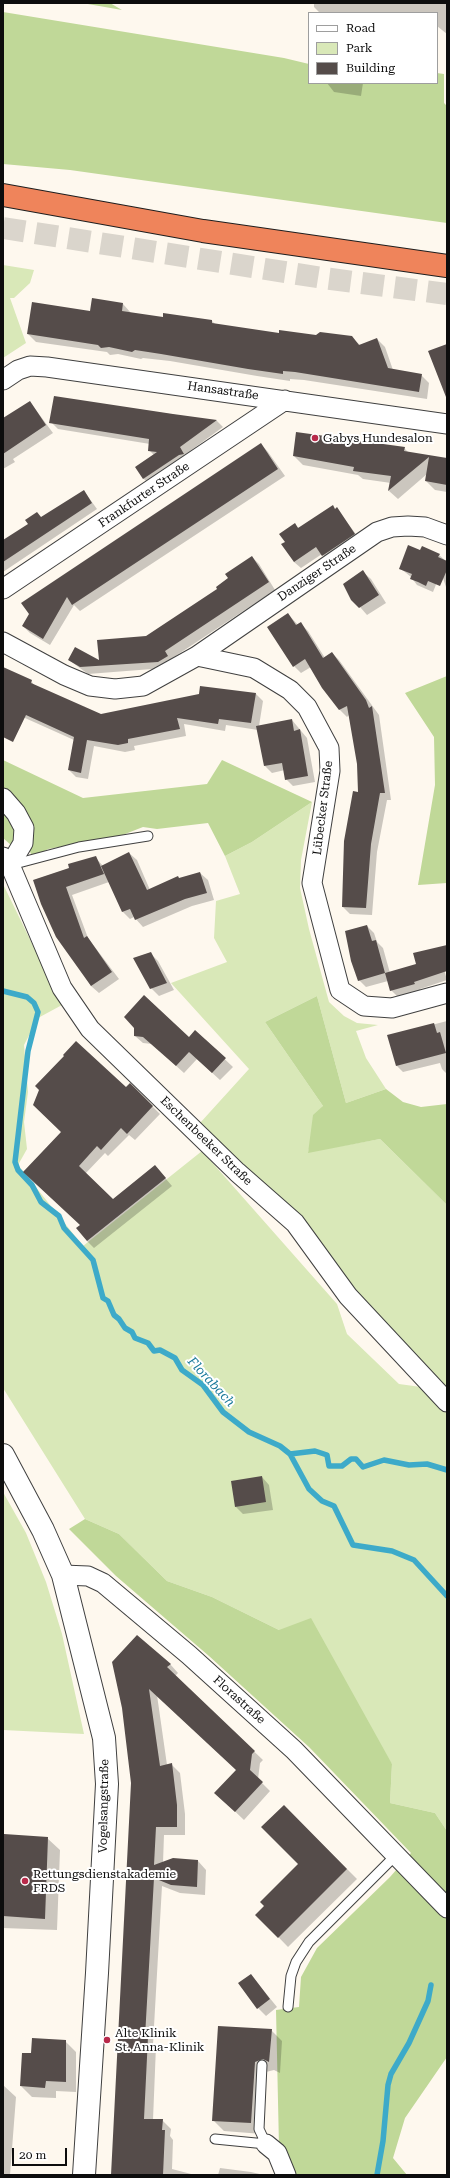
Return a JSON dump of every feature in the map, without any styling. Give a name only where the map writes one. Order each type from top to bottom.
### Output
[{"type":"highway","points":[[3,195],[203,231],[447,266]]},
{"type":"street","name":"Hansastraße","points":[[3,380],[18,370],[30,366],[47,367],[447,424]]},
{"type":"street","name":"Frankfurter Straße","points":[[3,589],[285,400]]},
{"type":"street","name":"Danziger Straße","points":[[197,656],[377,532],[392,526],[408,526],[425,527],[447,535]]},
{"type":"street","points":[[3,642],[64,675],[90,686],[115,689],[143,686],[197,656]]},
{"type":"street","name":"Lübecker Straße","points":[[197,656],[254,668],[290,690],[307,707],[329,748],[330,771],[312,883],[340,990],[364,1006],[392,1008],[447,993]]},
{"type":"street","points":[[3,798],[16,813],[24,828],[23,843],[6,861]]},
{"type":"street","name":"Eschenbeeker Straße","points":[[6,861],[62,988],[90,1029],[237,1172],[295,1223],[348,1296],[447,1402]]},
{"type":"street","name":"Vogelsangstraße","points":[[3,1455],[44,1530],[63,1574],[104,1738],[106,1784],[96,1989],[84,2175]]},
{"type":"street","name":"Florastraße","points":[[63,1574],[88,1576],[102,1583],[190,1655],[294,1750],[447,1908]]},
{"type":"street","points":[[266,2144],[277,2153],[286,2175]]},
{"type":"lane","points":[[6,861],[148,836]]},
{"type":"lane","points":[[288,2007],[291,1976],[296,1962],[309,1942],[396,1855]]},
{"type":"lane","points":[[262,2065],[259,2129],[266,2144]]},
{"type":"lane","points":[[215,2139],[266,2144]]},
{"type":"green space","points":[[82,3],[110,3],[122,10]]},
{"type":"green space","points":[[3,12],[284,58],[308,64],[308,84],[438,84],[438,73],[444,74],[444,103],[447,106],[447,223],[70,170],[3,164]]},
{"type":"green space","points":[[3,265],[34,270],[30,283],[14,298],[10,298],[26,343],[3,358]]},
{"type":"green space","points":[[447,676],[447,883],[418,885],[435,785],[434,737],[405,693]]},
{"type":"green space","points":[[3,760],[83,798],[207,784],[222,760],[312,802],[252,842],[225,856],[208,823],[157,829],[143,827],[120,836],[48,849],[37,856],[31,854],[3,790]]},
{"type":"green space","points":[[312,802],[301,860],[300,888],[309,929],[329,1002],[344,1016],[357,1023],[378,1025],[356,1031],[366,1058],[386,1089],[346,1103],[317,996],[265,1022],[323,1106],[308,1152],[380,1139],[447,1205],[447,1395],[200,1123],[249,1069],[171,983],[227,962],[214,938],[216,901],[240,894],[225,856],[252,842]]},
{"type":"green space","points":[[3,811],[14,829],[17,841],[12,846],[3,838]]},
{"type":"green space","points":[[3,884],[62,1005],[38,1018],[24,1045],[28,1092],[24,1122],[27,1149],[18,1165],[83,1246],[202,1151],[337,1304],[347,1334],[399,1384],[421,1387],[447,1413],[447,1831],[435,1813],[390,1803],[392,1764],[279,1630],[212,1597],[167,1581],[119,1534],[85,1519],[3,1388]]},
{"type":"green space","points":[[317,996],[346,1103],[386,1089],[403,1102],[421,1107],[447,1104],[447,1205],[380,1139],[308,1153],[313,1115],[323,1106],[265,1022]]},
{"type":"green space","points":[[3,1492],[26,1533],[46,1582],[62,1634],[84,1734],[3,1730]]},
{"type":"green space","points":[[85,1519],[119,1534],[167,1581],[212,1597],[279,1630],[311,1618],[392,1764],[390,1803],[435,1813],[447,1831],[447,2057],[405,2118],[393,2158],[407,2175],[289,2175],[279,2147],[276,2010],[299,2007],[301,1977],[317,1948],[390,1877],[411,1853],[309,1747],[209,1656],[116,1576],[69,1529]]},
{"type":"building","points":[[92,298],[123,303],[122,311],[163,317],[163,313],[212,320],[212,323],[279,333],[279,330],[316,335],[320,332],[352,336],[359,345],[377,338],[388,368],[422,374],[419,392],[295,372],[283,371],[283,374],[135,350],[132,352],[109,347],[101,348],[98,345],[27,334],[32,302],[90,311]]},
{"type":"building","points":[[447,344],[447,397],[446,397],[428,351]]},
{"type":"building","points":[[54,396],[217,420],[180,447],[184,454],[179,455],[143,479],[135,467],[157,452],[148,451],[149,439],[49,423]]},
{"type":"building","points":[[30,401],[46,425],[3,454],[3,418]]},
{"type":"building","points":[[296,432],[405,447],[404,451],[447,458],[447,485],[425,481],[429,457],[388,491],[391,476],[353,471],[354,467],[293,456]]},
{"type":"building","points":[[261,443],[278,469],[72,605],[67,597],[43,639],[22,626],[29,614],[21,603]]},
{"type":"building","points":[[84,490],[92,503],[3,562],[3,540],[28,524],[25,520],[37,512],[41,517]]},
{"type":"building","points":[[333,505],[335,509],[337,507],[355,534],[322,556],[316,547],[294,562],[281,544],[285,542],[279,534],[295,523],[298,528]]},
{"type":"building","points":[[408,545],[420,550],[422,546],[440,554],[438,557],[447,561],[447,570],[440,586],[428,581],[426,586],[410,579],[412,574],[399,569]]},
{"type":"building","points":[[252,556],[269,582],[165,651],[168,656],[158,662],[80,667],[68,660],[75,647],[99,660],[97,640],[146,636],[217,589],[216,587],[228,578],[225,574]]},
{"type":"building","points":[[363,570],[379,595],[359,608],[351,600],[343,584]]},
{"type":"building","points":[[288,613],[296,625],[301,622],[323,658],[332,652],[366,700],[369,708],[372,706],[385,793],[380,793],[371,844],[366,908],[342,907],[344,841],[353,791],[358,792],[357,764],[347,706],[339,710],[322,688],[305,659],[293,667],[267,627]]},
{"type":"building","points":[[3,667],[32,680],[31,683],[101,714],[199,694],[200,686],[256,693],[251,723],[219,719],[218,724],[177,718],[180,729],[128,739],[128,743],[118,745],[87,740],[81,773],[68,770],[74,737],[26,715],[13,742],[3,737]]},
{"type":"building","points":[[292,719],[294,731],[300,729],[308,776],[285,780],[282,763],[264,766],[256,726]]},
{"type":"building","points":[[129,852],[147,890],[178,876],[179,878],[200,872],[207,893],[185,899],[135,920],[130,909],[122,912],[101,866]]},
{"type":"building","points":[[96,856],[104,874],[66,887],[84,938],[87,936],[112,972],[91,986],[56,937],[41,904],[33,880],[69,868],[68,864]]},
{"type":"building","points":[[367,925],[372,941],[376,940],[385,973],[358,981],[351,961],[345,931]]},
{"type":"building","points":[[447,945],[447,971],[414,982],[415,984],[390,991],[385,973],[416,964],[413,953]]},
{"type":"building","points":[[151,952],[167,983],[150,989],[133,958]]},
{"type":"building","points":[[144,995],[189,1037],[195,1030],[226,1058],[212,1073],[189,1052],[176,1066],[143,1037],[134,1036],[134,1028],[124,1017]]},
{"type":"building","points":[[434,1023],[437,1033],[440,1032],[446,1053],[396,1066],[387,1035]]},
{"type":"building","points":[[76,1041],[126,1087],[130,1083],[153,1106],[127,1134],[121,1128],[101,1150],[97,1146],[79,1166],[113,1199],[155,1165],[166,1178],[87,1241],[76,1228],[80,1225],[23,1172],[61,1132],[33,1105],[39,1090],[35,1086],[64,1056],[63,1055]]},
{"type":"building","points":[[262,1476],[266,1502],[235,1507],[231,1481]]},
{"type":"building","points":[[137,1635],[171,1664],[167,1667],[255,1751],[252,1754],[250,1770],[263,1782],[235,1812],[214,1793],[236,1770],[149,1689],[160,1766],[172,1763],[177,1805],[177,1827],[156,1827],[154,1865],[173,1858],[198,1860],[197,1887],[171,1885],[154,1878],[145,2037],[148,2037],[144,2119],[163,2119],[162,2130],[165,2130],[163,2175],[111,2175],[131,1783],[122,1708],[112,1662]]},
{"type":"building","points":[[284,1805],[347,1869],[278,1938],[255,1915],[264,1906],[260,1902],[298,1864],[261,1827]]},
{"type":"building","points":[[4,1834],[48,1837],[45,1919],[3,1916]]},
{"type":"building","points":[[251,1974],[270,1999],[257,2009],[238,1983]]},
{"type":"building","points":[[218,2026],[272,2029],[269,2062],[263,2059],[255,2062],[251,2123],[212,2121]]},
{"type":"building","points":[[32,2038],[66,2040],[66,2082],[46,2081],[45,2088],[20,2086],[22,2053],[31,2053]]},
{"type":"waterway","name":"Florabach","points":[[3,991],[27,997],[34,1003],[38,1012],[28,1051],[15,1162],[18,1170],[32,1185],[41,1202],[59,1216],[64,1228],[93,1260],[103,1298],[108,1301],[114,1315],[119,1319],[125,1328],[132,1332],[135,1338],[148,1343],[154,1351],[160,1350],[175,1358],[182,1370],[203,1385],[223,1412],[249,1432],[280,1446],[290,1454],[309,1489],[322,1501],[334,1506],[353,1545],[392,1551],[414,1560],[447,1596]]},
{"type":"waterway","points":[[290,1454],[315,1451],[327,1455],[329,1466],[342,1466],[351,1459],[356,1459],[363,1467],[384,1460],[409,1465],[427,1464],[447,1470]]},
{"type":"waterway","points":[[377,2175],[383,2141],[388,2085],[391,2074],[409,2043],[428,2001],[431,1985]]},
{"type":"tunnel","points":[[3,228],[323,278],[447,294]]},
{"type":"place","name":"Gabys Hundesalon","points":[[315,438]]},
{"type":"place","name":"Rettungsdienstakademie FRDS","points":[[25,1881]]},
{"type":"place","name":"Alte Klinik St. Anna-Klinik","points":[[107,2040]]}]
